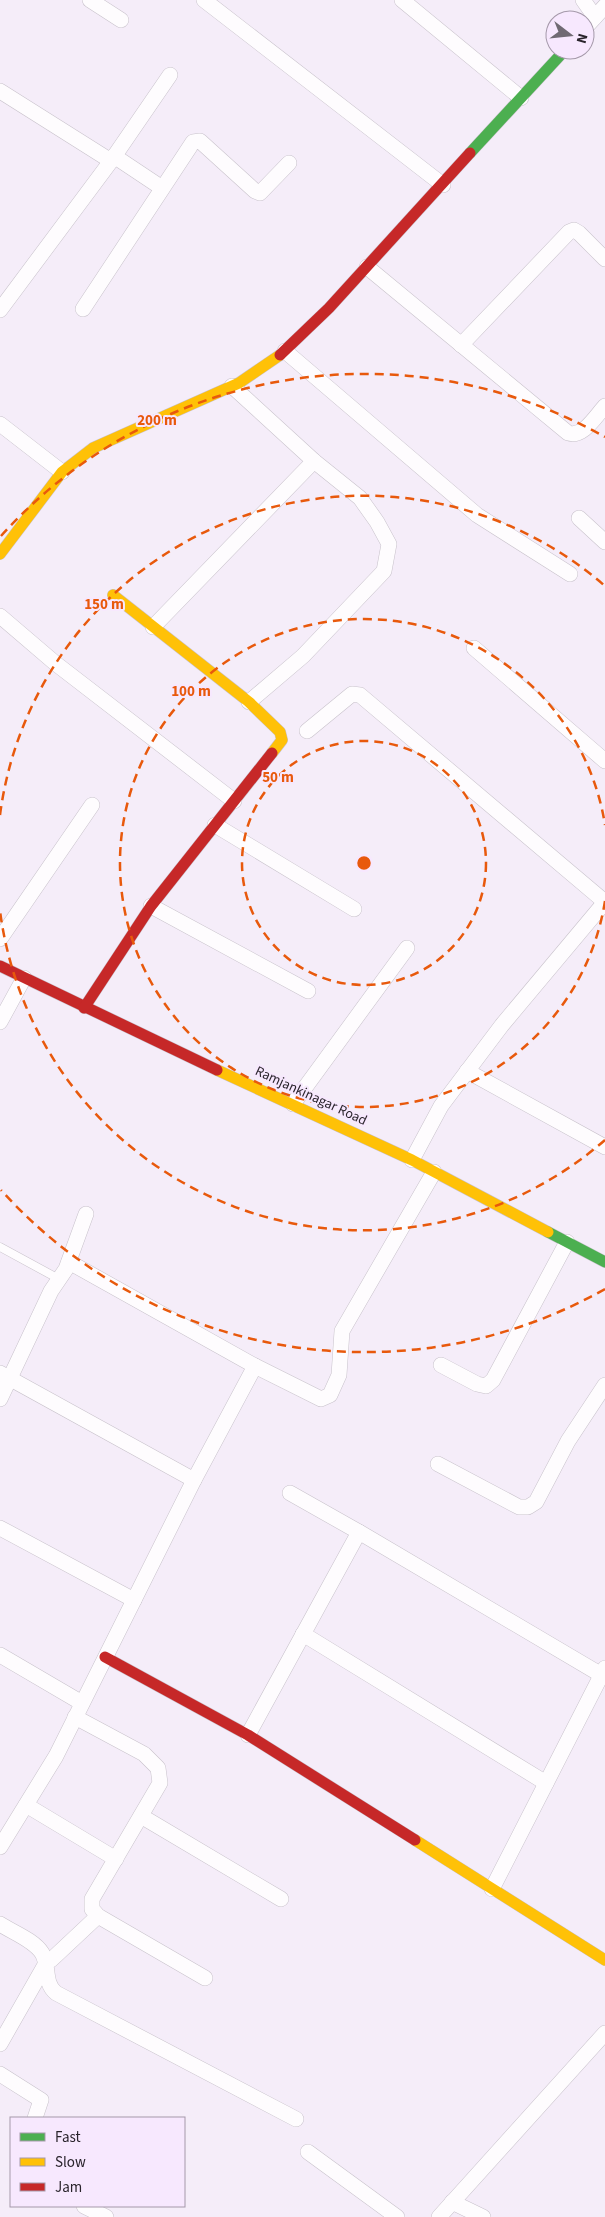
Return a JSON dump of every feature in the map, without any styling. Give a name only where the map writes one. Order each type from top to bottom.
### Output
[{"type":"street","points":[[90,0],[121,20]]},
{"type":"street","points":[[204,0],[443,185]]},
{"type":"street","points":[[402,0],[521,98]]},
{"type":"street","points":[[0,554],[62,472],[93,448],[232,386],[285,351],[329,308],[555,60]]},
{"type":"street","points":[[0,310],[113,158],[170,75]]},
{"type":"street","points":[[0,91],[162,188]]},
{"type":"street","points":[[83,309],[162,188],[196,140],[200,141],[255,191],[260,193],[289,162]]},
{"type":"street","points":[[461,345],[569,232],[574,230],[579,233],[605,259]]},
{"type":"street","points":[[367,267],[568,433],[574,435],[581,433],[605,406]]},
{"type":"street","points":[[285,351],[477,515],[570,574]]},
{"type":"street","points":[[232,386],[314,461],[360,498],[378,522],[389,544],[384,571],[303,656],[249,702]]},
{"type":"street","points":[[0,424],[62,472]]},
{"type":"street","points":[[153,627],[314,461]]},
{"type":"street","points":[[579,518],[605,542]]},
{"type":"street","points":[[84,1008],[151,906],[282,740],[280,732],[249,702],[113,595]]},
{"type":"street","points":[[0,616],[55,662],[234,801]]},
{"type":"street","points":[[474,648],[605,761]]},
{"type":"street","points":[[307,731],[352,694],[360,695],[605,902],[502,1025],[467,1071],[441,1106],[412,1160]]},
{"type":"street","points":[[0,939],[92,805]]},
{"type":"street","points":[[215,825],[354,909]]},
{"type":"street","points":[[151,906],[308,991]]},
{"type":"street","points":[[293,1104],[407,948]]},
{"type":"street","name":"Ramjankinagar Road","points":[[0,966],[84,1008],[412,1160],[605,1262]]},
{"type":"street","points":[[0,1022],[24,978]]},
{"type":"street","points":[[467,1071],[605,1147]]},
{"type":"street","points":[[69,1262],[255,1366],[321,1399],[330,1396],[340,1375],[342,1331],[434,1172]]},
{"type":"street","points":[[0,1399],[5,1376],[69,1262],[86,1214]]},
{"type":"street","points":[[441,1365],[477,1384],[486,1386],[493,1380],[567,1242]]},
{"type":"street","points":[[0,1847],[56,1756],[194,1480],[255,1366]]},
{"type":"street","points":[[5,1376],[194,1480]]},
{"type":"street","points":[[438,1464],[519,1507],[528,1508],[536,1502],[568,1441],[605,1385]]},
{"type":"street","points":[[290,1493],[604,1673],[492,1889]]},
{"type":"street","points":[[0,1528],[134,1600]]},
{"type":"street","points":[[248,1735],[359,1532]]},
{"type":"street","points":[[303,1634],[546,1783]]},
{"type":"street","points":[[0,1655],[82,1703]]},
{"type":"street","points":[[105,1657],[248,1735],[605,1960]]},
{"type":"street","points":[[75,1717],[144,1754],[158,1768],[160,1783],[92,1899],[92,1909],[98,1916],[205,1978]]},
{"type":"street","points":[[26,1805],[116,1860]]},
{"type":"street","points":[[141,1816],[281,1899]]},
{"type":"street","points":[[0,2044],[48,1962],[98,1916]]},
{"type":"street","points":[[0,1924],[36,1947],[42,1953],[48,1962],[50,1988],[56,1992],[296,2118]]},
{"type":"street","points":[[438,2217],[605,2033]]},
{"type":"street","points":[[0,2074],[41,2100],[35,2117]]},
{"type":"street","points":[[308,2152],[397,2217]]},
{"type":"street","points":[[452,2202],[484,2217]]},
{"type":"street","points":[[86,2207],[106,2217]]},
{"type":"lane","points":[[0,1247],[59,1279]]},
{"type":"traffic: fast","points":[[470,153],[556,60]]},
{"type":"traffic: fast","points":[[548,1232],[605,1262]]},
{"type":"traffic: slow","points":[[0,554],[62,472],[93,448],[239,383],[280,355]]},
{"type":"traffic: slow","points":[[113,595],[249,702],[280,732],[282,740],[272,753]]},
{"type":"traffic: slow","points":[[217,1070],[412,1160],[548,1232]]},
{"type":"traffic: slow","points":[[415,1840],[605,1960]]},
{"type":"traffic: jam","points":[[280,355],[329,308],[470,153]]},
{"type":"traffic: jam","points":[[84,1008],[151,906],[272,753]]},
{"type":"traffic: jam","points":[[0,966],[217,1070]]},
{"type":"traffic: jam","points":[[105,1657],[248,1735],[415,1840]]}]
